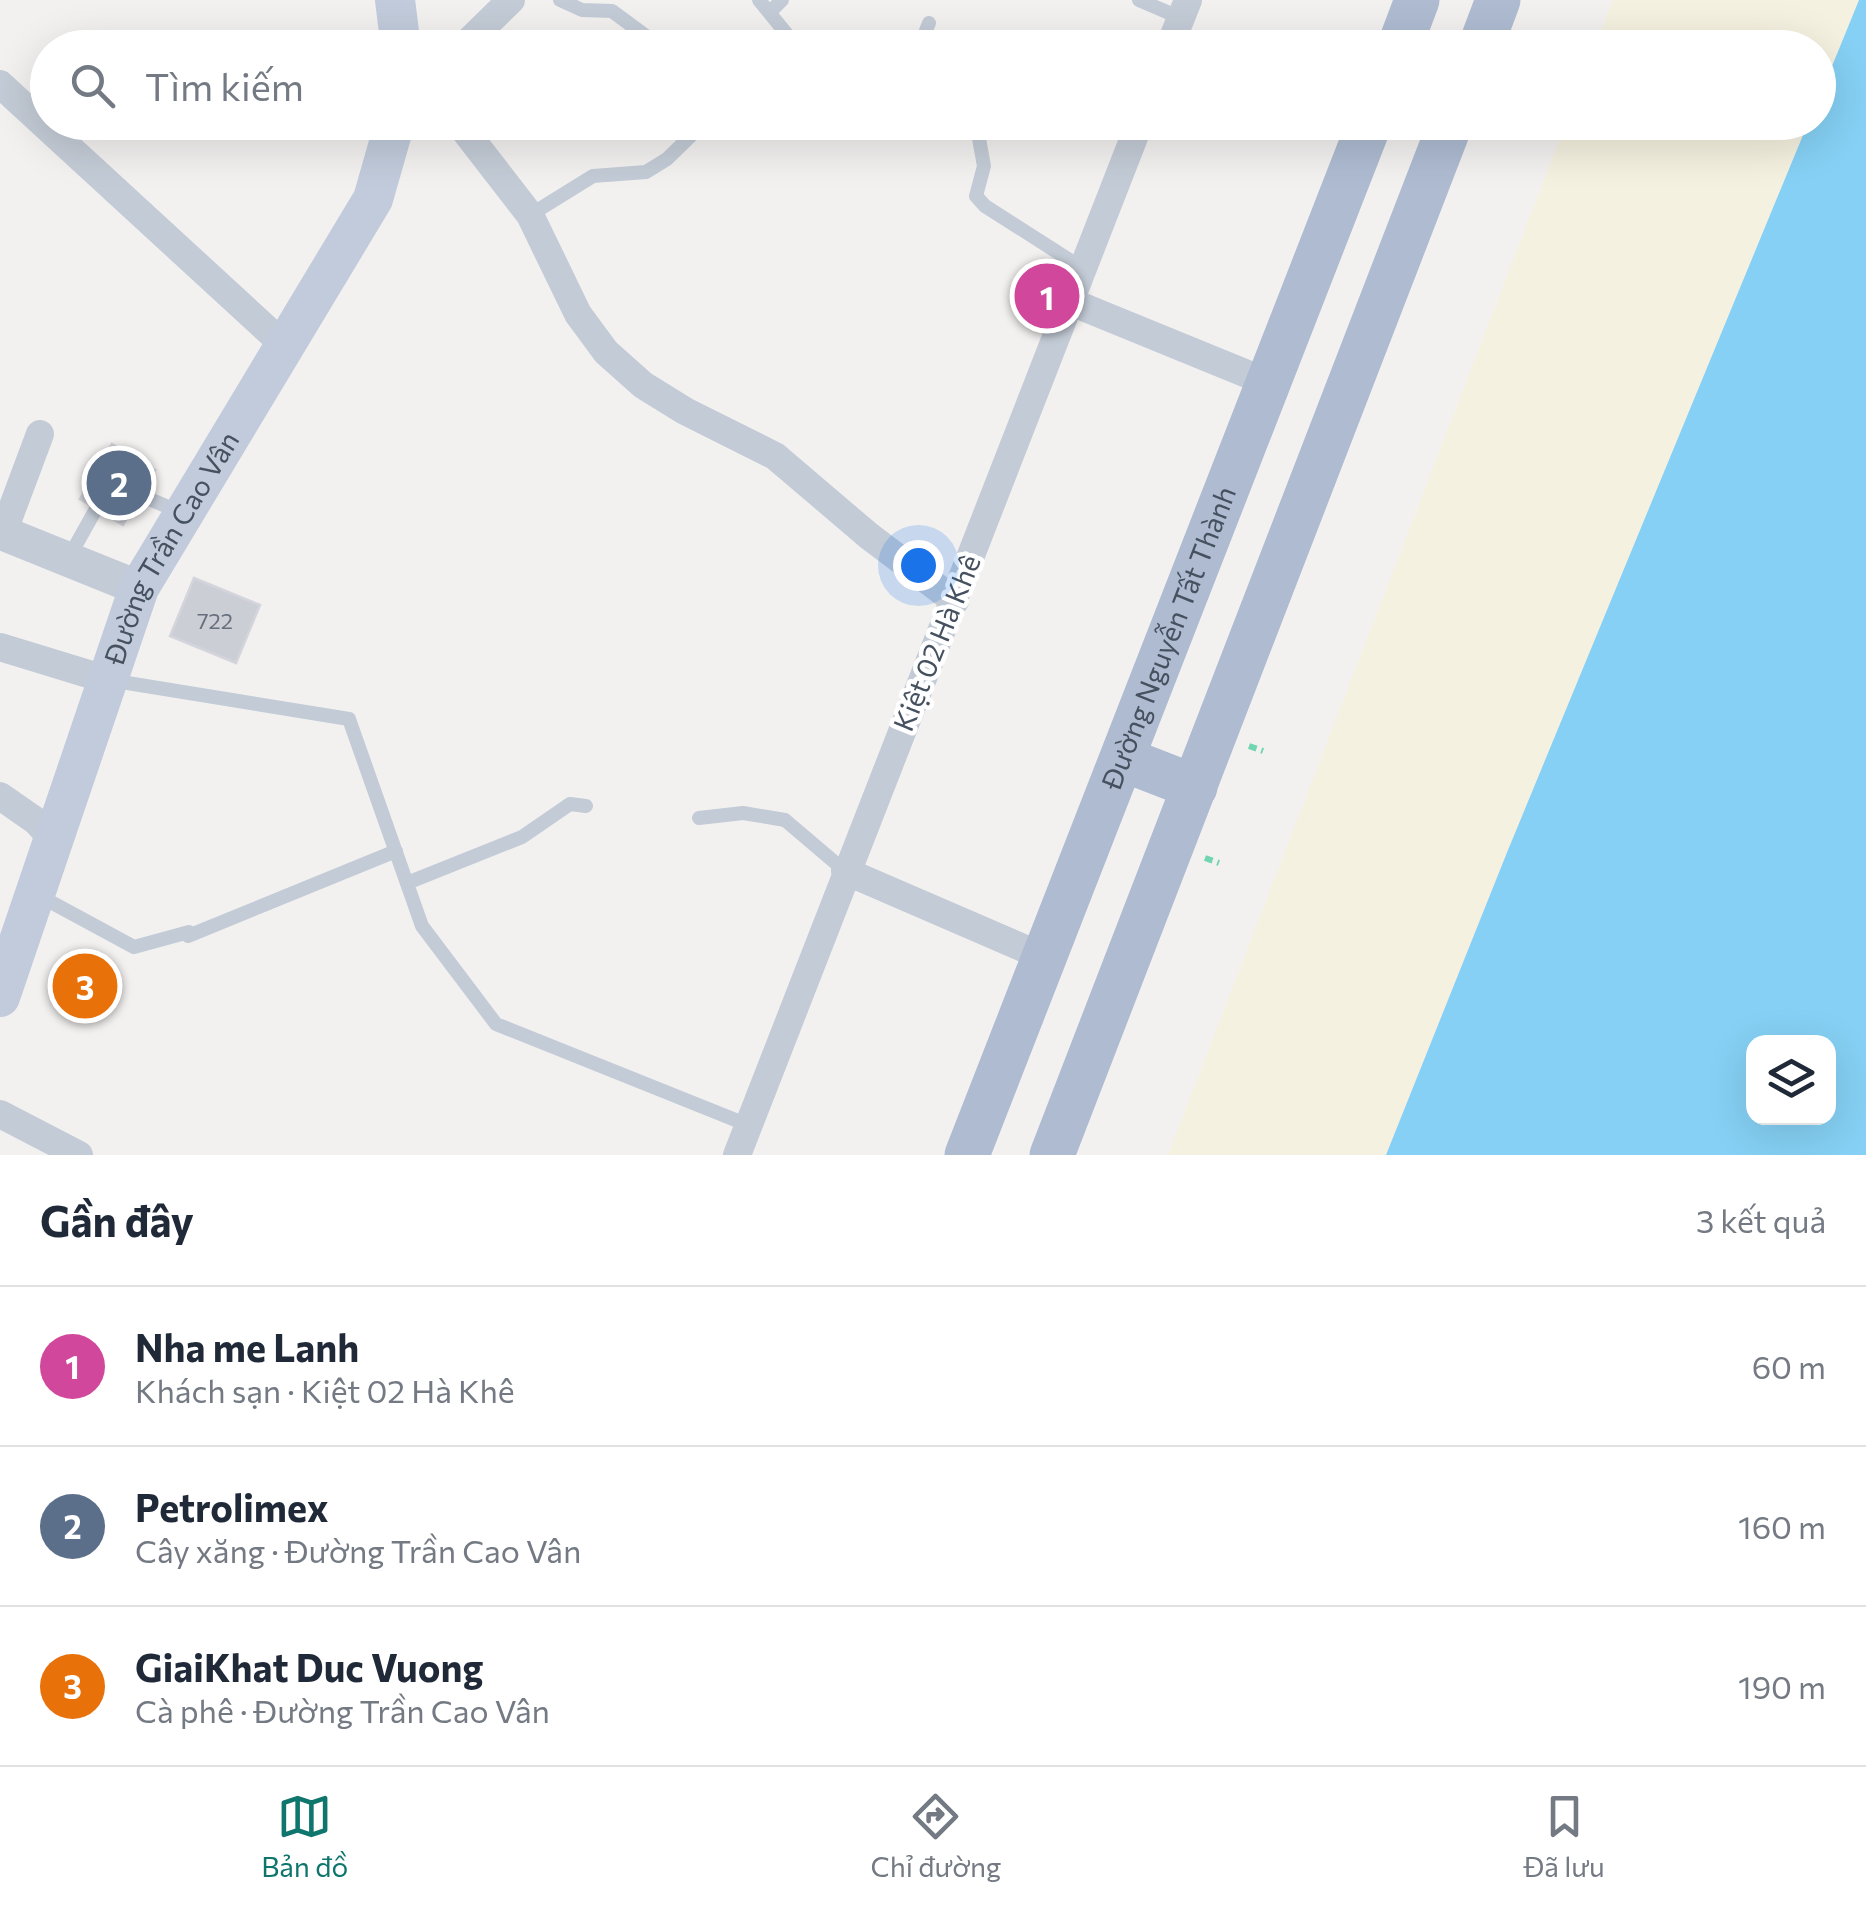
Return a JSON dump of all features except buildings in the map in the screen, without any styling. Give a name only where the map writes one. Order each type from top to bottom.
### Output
[{"type":"main road","points":[[395,0],[399,30]]},
{"type":"main road","points":[[1406,30],[1418,0]]},
{"type":"main road","points":[[1486,30],[1496,1]]},
{"type":"main road","name":"Đường Trần Cao Vân","points":[[0,997],[140,588],[373,199],[390,140]]},
{"type":"main road","name":"Đường Nguyễn Tất Thành","points":[[967,1155],[1363,140]]},
{"type":"main road","points":[[1052,1155],[1444,140]]},
{"type":"main road","points":[[1123,758],[1195,787]]},
{"type":"street","points":[[480,30],[510,0]]},
{"type":"street","points":[[0,84],[30,112]]},
{"type":"street","points":[[61,140],[284,345]]},
{"type":"street","points":[[472,140],[530,215],[578,314],[606,352],[642,384],[685,411],[775,456],[869,536],[955,601]]},
{"type":"street","name":"Kiệt 02 Hà Khê","points":[[737,1155],[1133,140]]},
{"type":"street","points":[[1072,302],[1269,383]]},
{"type":"street","points":[[40,434],[2,532],[140,588]]},
{"type":"street","points":[[0,647],[108,680]]},
{"type":"street","points":[[0,796],[36,821],[54,840]]},
{"type":"street","points":[[845,872],[1044,956]]},
{"type":"street","points":[[0,1114],[79,1155]]},
{"type":"lane","points":[[560,0],[582,10],[612,11],[638,30]]},
{"type":"lane","points":[[759,0],[776,6],[789,30]]},
{"type":"lane","points":[[1139,0],[1185,9]]},
{"type":"lane","points":[[927,30],[930,23]]},
{"type":"lane","points":[[530,215],[593,176],[646,172],[687,140]]},
{"type":"lane","points":[[979,140],[984,166],[976,196],[985,206],[1082,268]]},
{"type":"lane","points":[[140,496],[183,514]]},
{"type":"lane","points":[[68,559],[96,508]]},
{"type":"lane","points":[[108,680],[349,720],[422,926],[496,1024],[748,1125]]},
{"type":"lane","points":[[407,883],[522,836],[570,804],[586,806]]},
{"type":"lane","points":[[699,818],[743,813],[785,820],[845,872]]},
{"type":"lane","points":[[36,893],[134,946],[189,932],[188,936],[396,851]]},
{"type":"sand","points":[[1613,0],[1859,0],[1836,56],[1836,30],[1602,30]]},
{"type":"sand","points":[[1559,140],[1801,140],[1386,1155],[1168,1155]]},
{"type":"water","points":[[1859,0],[1866,0],[1866,1155],[1386,1155],[1801,140],[1836,140],[1836,56]]},
{"type":"place","name":"Nha me Lanh","points":[[1047,296]]},
{"type":"place","name":"Petrolimex","points":[[119,483]]},
{"type":"place","name":"GiaiKhat Duc Vuong","points":[[85,986]]}]
